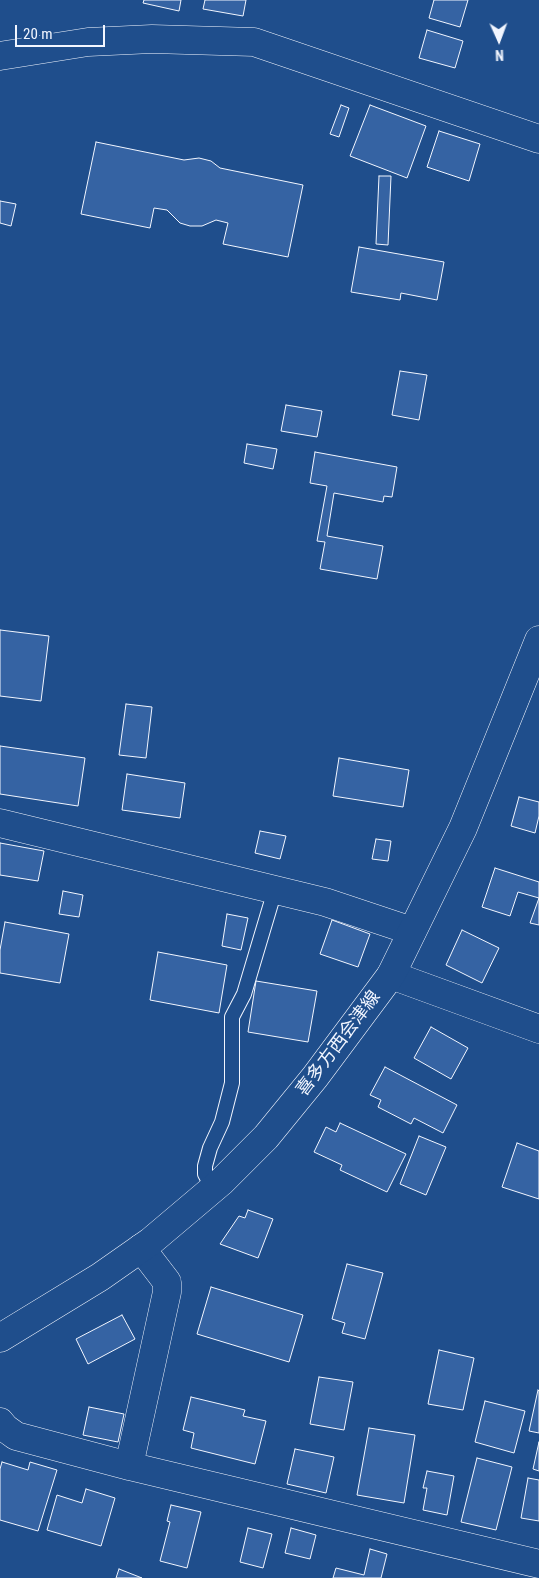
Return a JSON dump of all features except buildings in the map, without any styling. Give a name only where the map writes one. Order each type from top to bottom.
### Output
[{"type":"street","points":[[0,56],[88,42],[152,39],[254,42],[539,139]]},
{"type":"street","name":"喜多方西会津線","points":[[0,1338],[100,1277],[141,1248],[212,1189],[266,1137],[315,1077],[391,975],[463,828],[539,640]]},
{"type":"street","points":[[0,823],[325,902],[412,931]]},
{"type":"street","points":[[391,975],[539,1029]]},
{"type":"street","points":[[128,1466],[167,1292],[166,1282],[141,1248]]},
{"type":"street","points":[[0,1422],[16,1436],[128,1466],[539,1564]]},
{"type":"lane","points":[[212,1189],[205,1174],[205,1166],[210,1148],[222,1122],[232,1083],[232,1017],[244,994],[275,890]]}]
